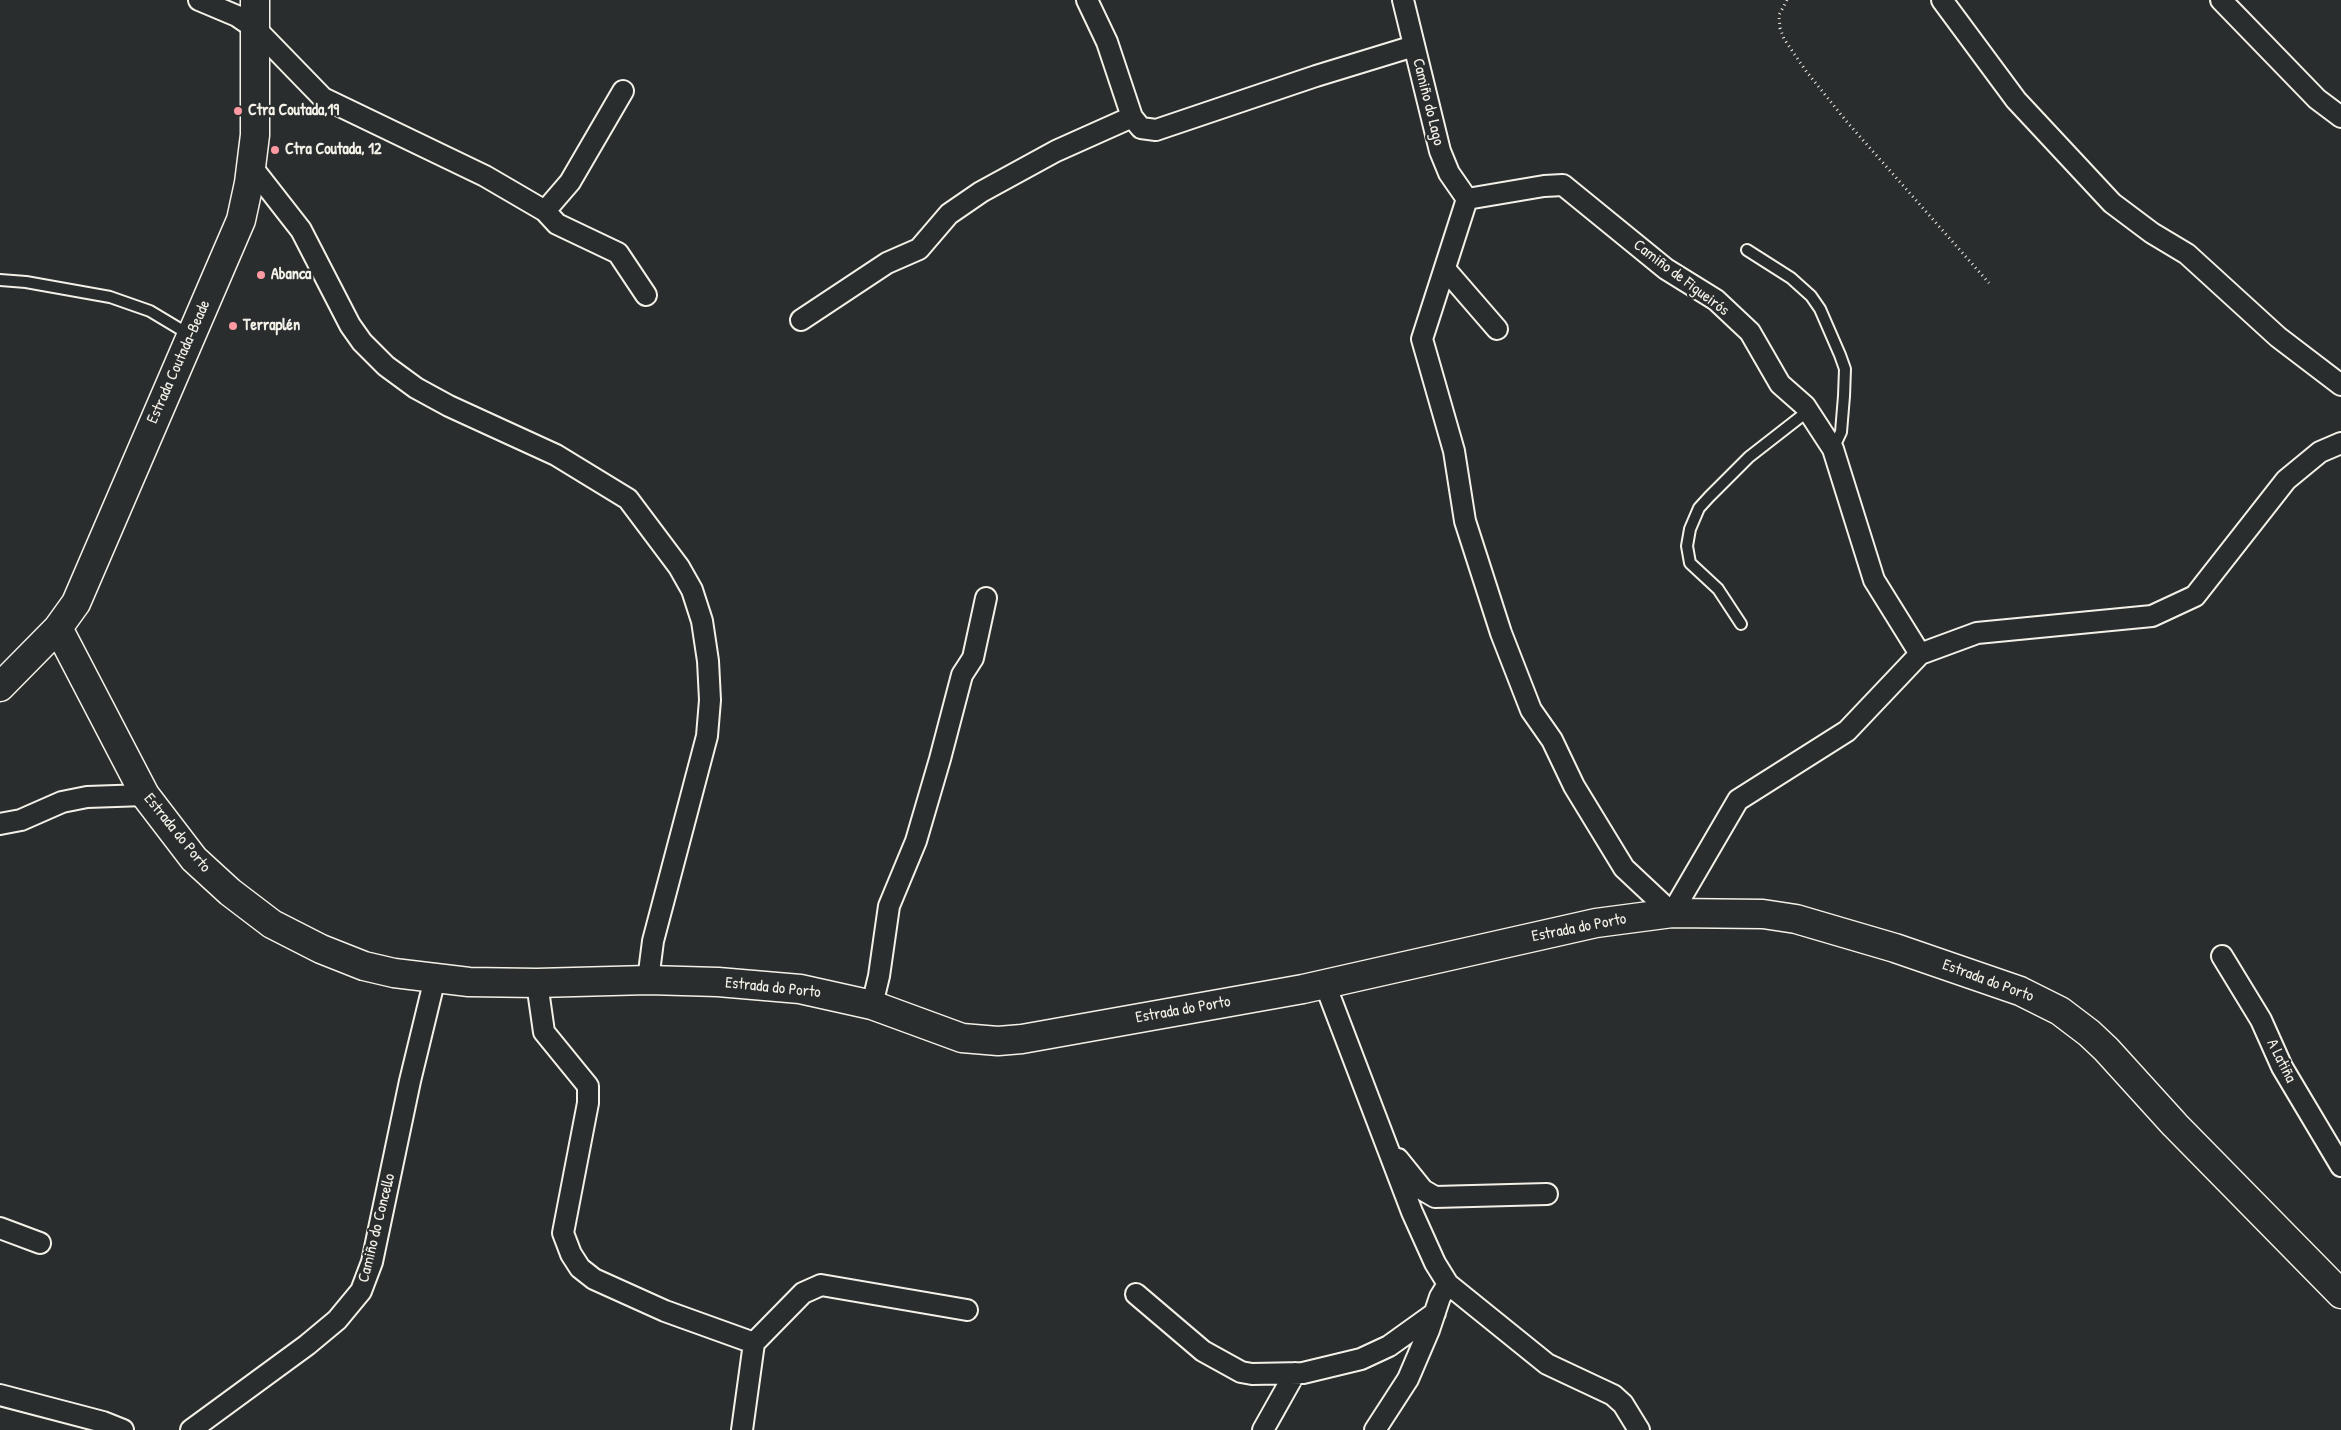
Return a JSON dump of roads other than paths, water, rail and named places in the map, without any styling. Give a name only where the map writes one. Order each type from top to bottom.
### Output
[{"type":"street","points":[[200,0],[237,16],[256,29],[323,98],[485,176],[546,211],[557,224],[618,253],[646,295]]},
{"type":"street","name":"Estrada Coutada-Beade","points":[[0,687],[58,628],[76,603],[240,220],[255,135],[255,0]]},
{"type":"street","points":[[1087,0],[1107,42],[1132,117],[1141,128],[1156,130],[1316,76],[1414,46]]},
{"type":"street","name":"Camiño do Lago","points":[[1403,0],[1440,151],[1449,173],[1467,199]]},
{"type":"street","points":[[1942,0],[2016,100],[2112,203],[2152,233],[2187,254],[2278,336],[2341,385]]},
{"type":"street","points":[[2221,0],[2317,99],[2341,117]]},
{"type":"street","points":[[546,211],[570,182],[623,91]]},
{"type":"street","points":[[801,320],[887,263],[919,249],[949,214],[981,192],[1056,151],[1132,117]]},
{"type":"street","points":[[251,166],[300,230],[350,325],[362,342],[386,366],[416,388],[449,406],[556,454],[628,498],[679,567],[692,590],[702,621],[708,661],[710,700],[707,736],[653,941],[648,980]]},
{"type":"street","name":"Camiño de Figueirós","points":[[1467,199],[1544,186],[1563,185],[1666,269],[1716,300],[1750,332],[1780,384],[1808,412],[1833,449],[1874,580],[1920,654]]},
{"type":"street","points":[[1467,199],[1422,339],[1454,451],[1465,521],[1501,633],[1532,710],[1552,740],[1574,786],[1624,868],[1672,912],[1738,800],[1847,731],[1920,654],[1977,633],[2152,616],[2195,596],[2286,480],[2320,452],[2341,443]]},
{"type":"street","points":[[1445,269],[1497,328]]},
{"type":"street","points":[[872,1005],[879,976],[889,906],[916,841],[962,675],[973,658],[986,598]]},
{"type":"street","name":"Estrada do Porto","points":[[58,628],[145,795],[194,858],[230,892],[272,924],[321,949],[364,966],[394,973],[469,982],[537,983],[648,980],[718,982],[791,988],[827,994],[872,1005],[962,1038],[998,1042],[1325,984],[1596,923],[1672,912],[1739,912],[1796,919],[1894,948],[1988,979],[2020,991],[2060,1010],[2082,1026],[2106,1049],[2175,1125],[2341,1294]]},
{"type":"street","points":[[0,824],[21,820],[62,802],[87,797],[145,795]]},
{"type":"street","name":"A Latiña","points":[[2222,956],[2261,1020],[2282,1067],[2341,1166]]},
{"type":"street","name":"Camiño do Concello","points":[[191,1430],[338,1320],[361,1291],[372,1262],[410,1081],[435,978]]},
{"type":"street","points":[[537,983],[544,1032],[588,1086],[588,1103],[563,1234],[571,1254],[580,1268],[594,1279],[665,1311],[754,1343]]},
{"type":"street","points":[[1325,984],[1412,1212],[1435,1263],[1448,1284],[1547,1364],[1613,1395],[1623,1404],[1639,1430]]},
{"type":"street","points":[[1389,1151],[1406,1166],[1423,1190],[1435,1197],[1547,1194]]},
{"type":"street","points":[[0,1228],[40,1243]]},
{"type":"street","points":[[1375,1430],[1408,1379],[1448,1284]]},
{"type":"street","points":[[742,1430],[754,1343],[803,1293],[821,1285],[966,1310]]},
{"type":"street","points":[[1136,1294],[1203,1351],[1241,1372],[1252,1374],[1295,1373],[1361,1359],[1389,1346],[1435,1313]]},
{"type":"street","points":[[1263,1430],[1295,1373]]},
{"type":"street","points":[[0,1395],[103,1422],[122,1430]]},
{"type":"lane","points":[[1747,250],[1791,278],[1811,296],[1820,309],[1840,355],[1845,370],[1844,396],[1841,432],[1833,449]]},
{"type":"lane","points":[[0,280],[82,290],[125,301],[150,311],[190,336]]},
{"type":"lane","points":[[1741,624],[1718,589],[1690,563],[1687,546],[1690,529],[1700,508],[1709,497],[1749,457],[1808,412]]},
{"type":"place","name":"Ctra Coutada,19","points":[[238,111]]},
{"type":"place","name":"Ctra Coutada, 12","points":[[275,150]]},
{"type":"place","name":"Abanca","points":[[261,275]]},
{"type":"place","name":"Terraplén","points":[[233,326]]}]
